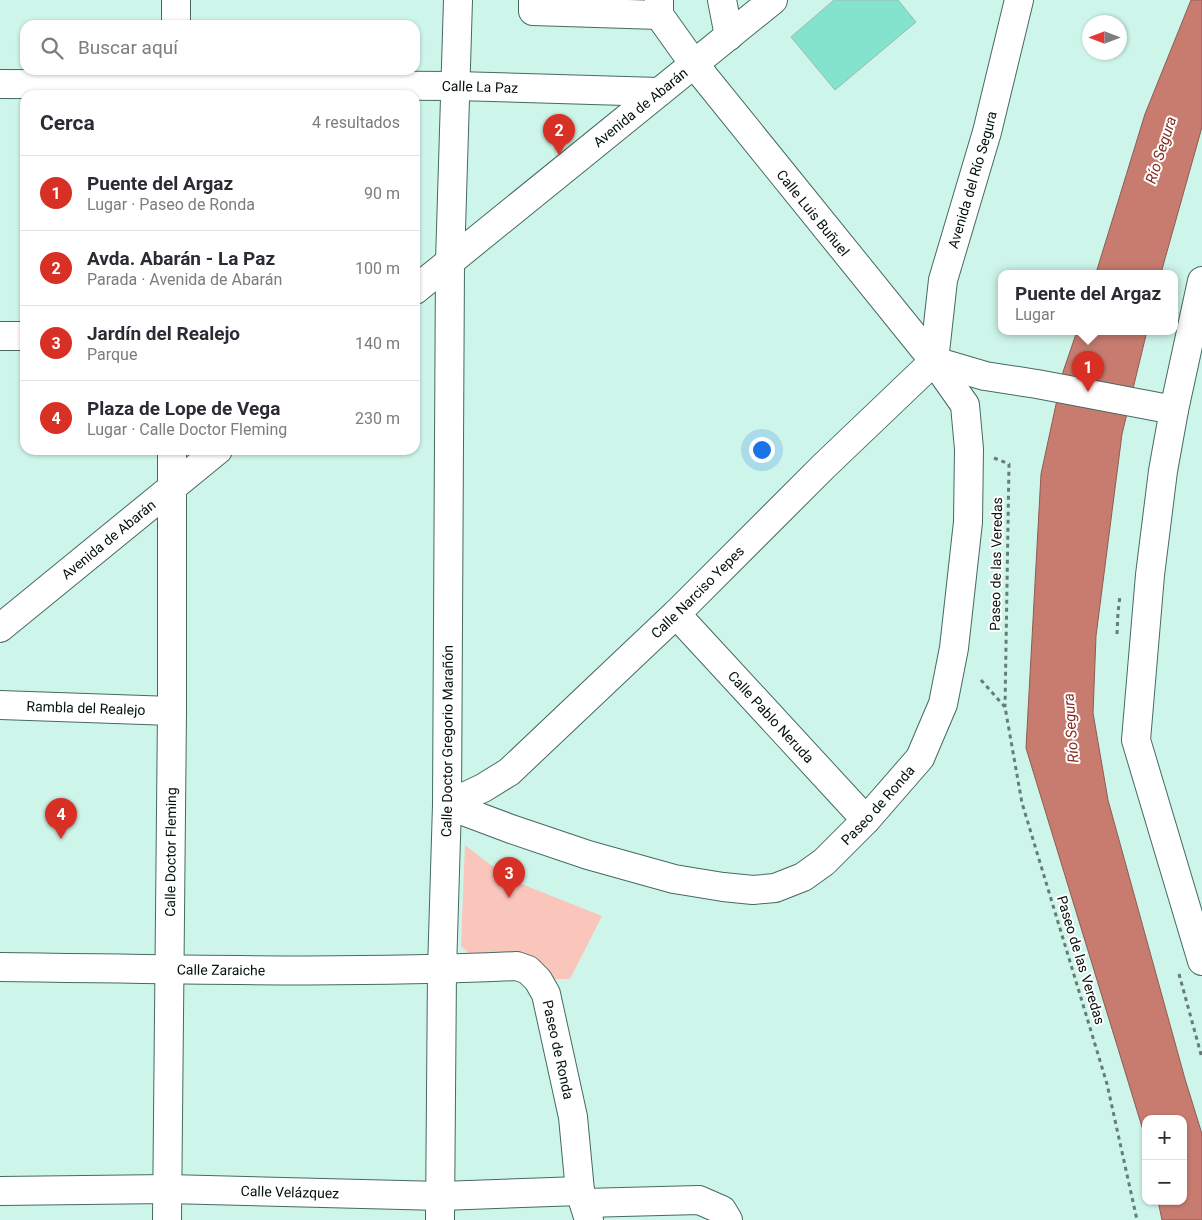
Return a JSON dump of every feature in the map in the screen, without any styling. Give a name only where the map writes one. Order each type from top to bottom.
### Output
[{"type":"street","points":[[176,0],[176,20]]},
{"type":"street","name":"Calle Doctor Gregorio Marañón","points":[[440,1208],[442,970],[447,805],[450,262],[458,0]]},
{"type":"street","points":[[533,0],[533,12],[659,7]]},
{"type":"street","points":[[722,0],[728,36]]},
{"type":"street","name":"Avenida de Abarán","points":[[420,286],[773,0]]},
{"type":"street","name":"Avenida del Río Segura","points":[[934,361],[943,280],[987,132],[1019,0]]},
{"type":"street","name":"Calle Luis Buñuel","points":[[659,7],[694,64],[934,361]]},
{"type":"street","name":"Calle La Paz","points":[[0,84],[175,83],[456,86],[659,92]]},
{"type":"street","points":[[1202,281],[1174,410],[1164,471],[1150,575],[1136,740],[1202,961]]},
{"type":"street","points":[[0,336],[20,336]]},
{"type":"street","points":[[934,361],[985,376],[1038,384],[1174,410]]},
{"type":"street","name":"Paseo de Ronda","points":[[447,805],[511,829],[648,872],[674,879],[723,887],[753,890],[775,888],[803,877],[824,862],[866,820],[920,758],[943,704],[954,648],[966,532],[970,449],[965,405],[934,361]]},
{"type":"street","name":"Calle Narciso Yepes","points":[[447,805],[483,788],[508,772],[676,614],[824,466],[934,361]]},
{"type":"street","name":"Calle Doctor Fleming","points":[[167,1220],[172,711],[172,455]]},
{"type":"street","name":"Avenida de Abarán","points":[[0,628],[212,455]]},
{"type":"street","name":"Calle Pablo Neruda","points":[[676,614],[866,820]]},
{"type":"street","name":"Rambla del Realejo","points":[[0,704],[172,711]]},
{"type":"street","name":"Calle Zaraiche","points":[[0,966],[442,970]]},
{"type":"street","name":"Paseo de Ronda","points":[[442,970],[517,966],[528,970],[538,980],[546,994],[551,1012],[571,1107],[585,1205]]},
{"type":"street","name":"Calle Velázquez","points":[[0,1192],[168,1189],[440,1208],[698,1200],[722,1210],[728,1220]]},
{"type":"path","name":"Paseo de las Veredas","points":[[970,449],[1009,464],[1005,708],[1022,804],[1107,1084],[1137,1220]]},
{"type":"path","name":"Paseo de las Veredas","points":[[981,680],[1005,708]]},
{"type":"shaded area","points":[[465,845],[509,879],[602,916],[570,979],[554,979],[526,955],[471,955],[461,946]]},
{"type":"water","name":"Río Segura","points":[[1191,0],[1202,0],[1202,127],[1162,270],[1097,270],[1145,114]]},
{"type":"water","name":"Río Segura","points":[[1076,335],[1146,335],[1122,434],[1096,636],[1093,713],[1108,800],[1202,1134],[1202,1220],[1162,1220],[1159,1205],[1187,1205],[1187,1115],[1142,1115],[1142,1127],[1026,748],[1041,474],[1063,372]]},
{"type":"building","points":[[834,0],[898,0],[916,22],[835,90],[791,37]]},
{"type":"place","name":"Avda. Abarán - La Paz","points":[[559,155]]},
{"type":"place","name":"Puente del Argaz","points":[[1088,392]]},
{"type":"place","name":"Plaza de Lope de Vega","points":[[61,839]]},
{"type":"place","name":"Jardín del Realejo","points":[[509,898]]}]
